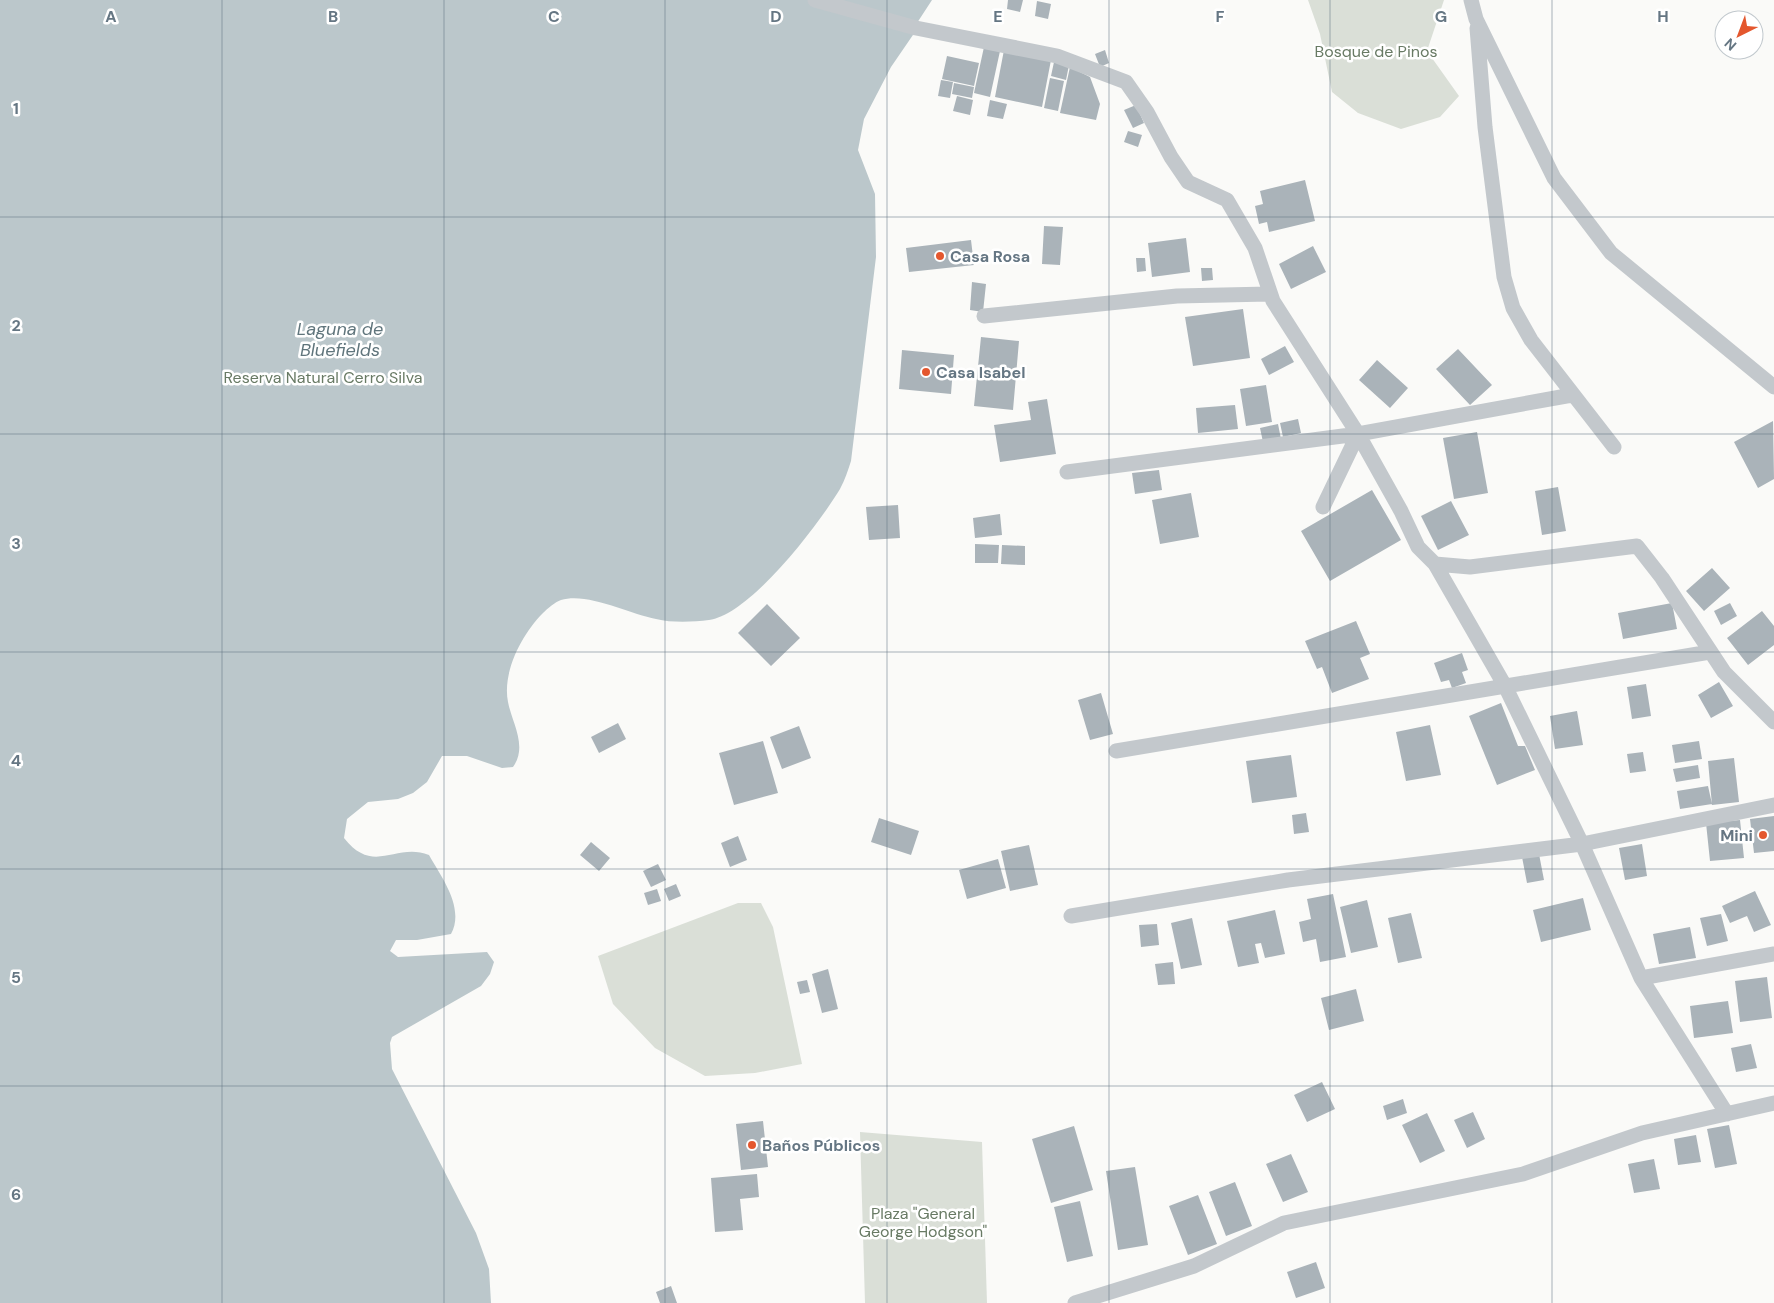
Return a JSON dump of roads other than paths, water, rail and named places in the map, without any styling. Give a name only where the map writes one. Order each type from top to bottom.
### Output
[{"type":"street","points":[[815,0],[916,28],[1057,56],[1126,82],[1147,112],[1170,157],[1188,182],[1227,200],[1255,248],[1270,294],[1358,434],[1401,511],[1418,547],[1435,564],[1504,686],[1582,844],[1641,978],[1727,1114]]},
{"type":"street","points":[[1471,0],[1476,19],[1482,100],[1504,277],[1513,308],[1530,340],[1614,447]]},
{"type":"street","points":[[1476,19],[1554,178],[1611,253],[1774,387]]},
{"type":"street","points":[[984,316],[1176,296],[1270,294]]},
{"type":"street","points":[[1067,472],[1358,434],[1572,395]]},
{"type":"street","points":[[1323,507],[1358,434]]},
{"type":"street","points":[[1435,564],[1470,568],[1637,546],[1662,578],[1724,672],[1774,722]]},
{"type":"street","points":[[1116,751],[1710,652]]},
{"type":"street","points":[[1071,916],[1288,880],[1582,844],[1774,805]]},
{"type":"street","points":[[1641,978],[1774,954]]},
{"type":"street","points":[[1075,1303],[1194,1266],[1284,1223],[1523,1174],[1642,1133],[1774,1103]]},
{"type":"water","name":"Laguna de Bluefields","points":[[0,0],[932,0],[917,23],[915,32],[891,67],[864,119],[858,150],[875,194],[876,257],[851,461],[840,489],[816,524],[763,586],[726,614],[709,620],[682,622],[662,620],[583,599],[572,598],[556,602],[535,622],[521,642],[511,666],[507,690],[508,702],[519,743],[517,759],[513,767],[502,768],[467,756],[442,756],[427,782],[413,793],[398,799],[368,802],[347,819],[344,838],[355,849],[365,855],[375,857],[417,852],[429,855],[445,883],[454,904],[455,924],[451,934],[417,940],[396,940],[390,951],[398,957],[487,952],[494,962],[490,974],[481,986],[392,1037],[390,1043],[392,1069],[476,1233],[489,1269],[491,1303],[0,1303]]},
{"type":"place","name":"Casa Rosa","points":[[940,256]]},
{"type":"place","name":"Casa Isabel","points":[[926,372]]},
{"type":"place","name":"Mini","points":[[1763,835]]},
{"type":"place","name":"Baños Públicos","points":[[752,1145]]},
{"type":"park label","name":"Bosque de Pinos","points":[[1376,51]]},
{"type":"park label","name":"Reserva Natural Cerro Silva","points":[[323,377]]},
{"type":"park label","name":"Plaza \"General George Hodgson\"","points":[[923,1222]]}]
